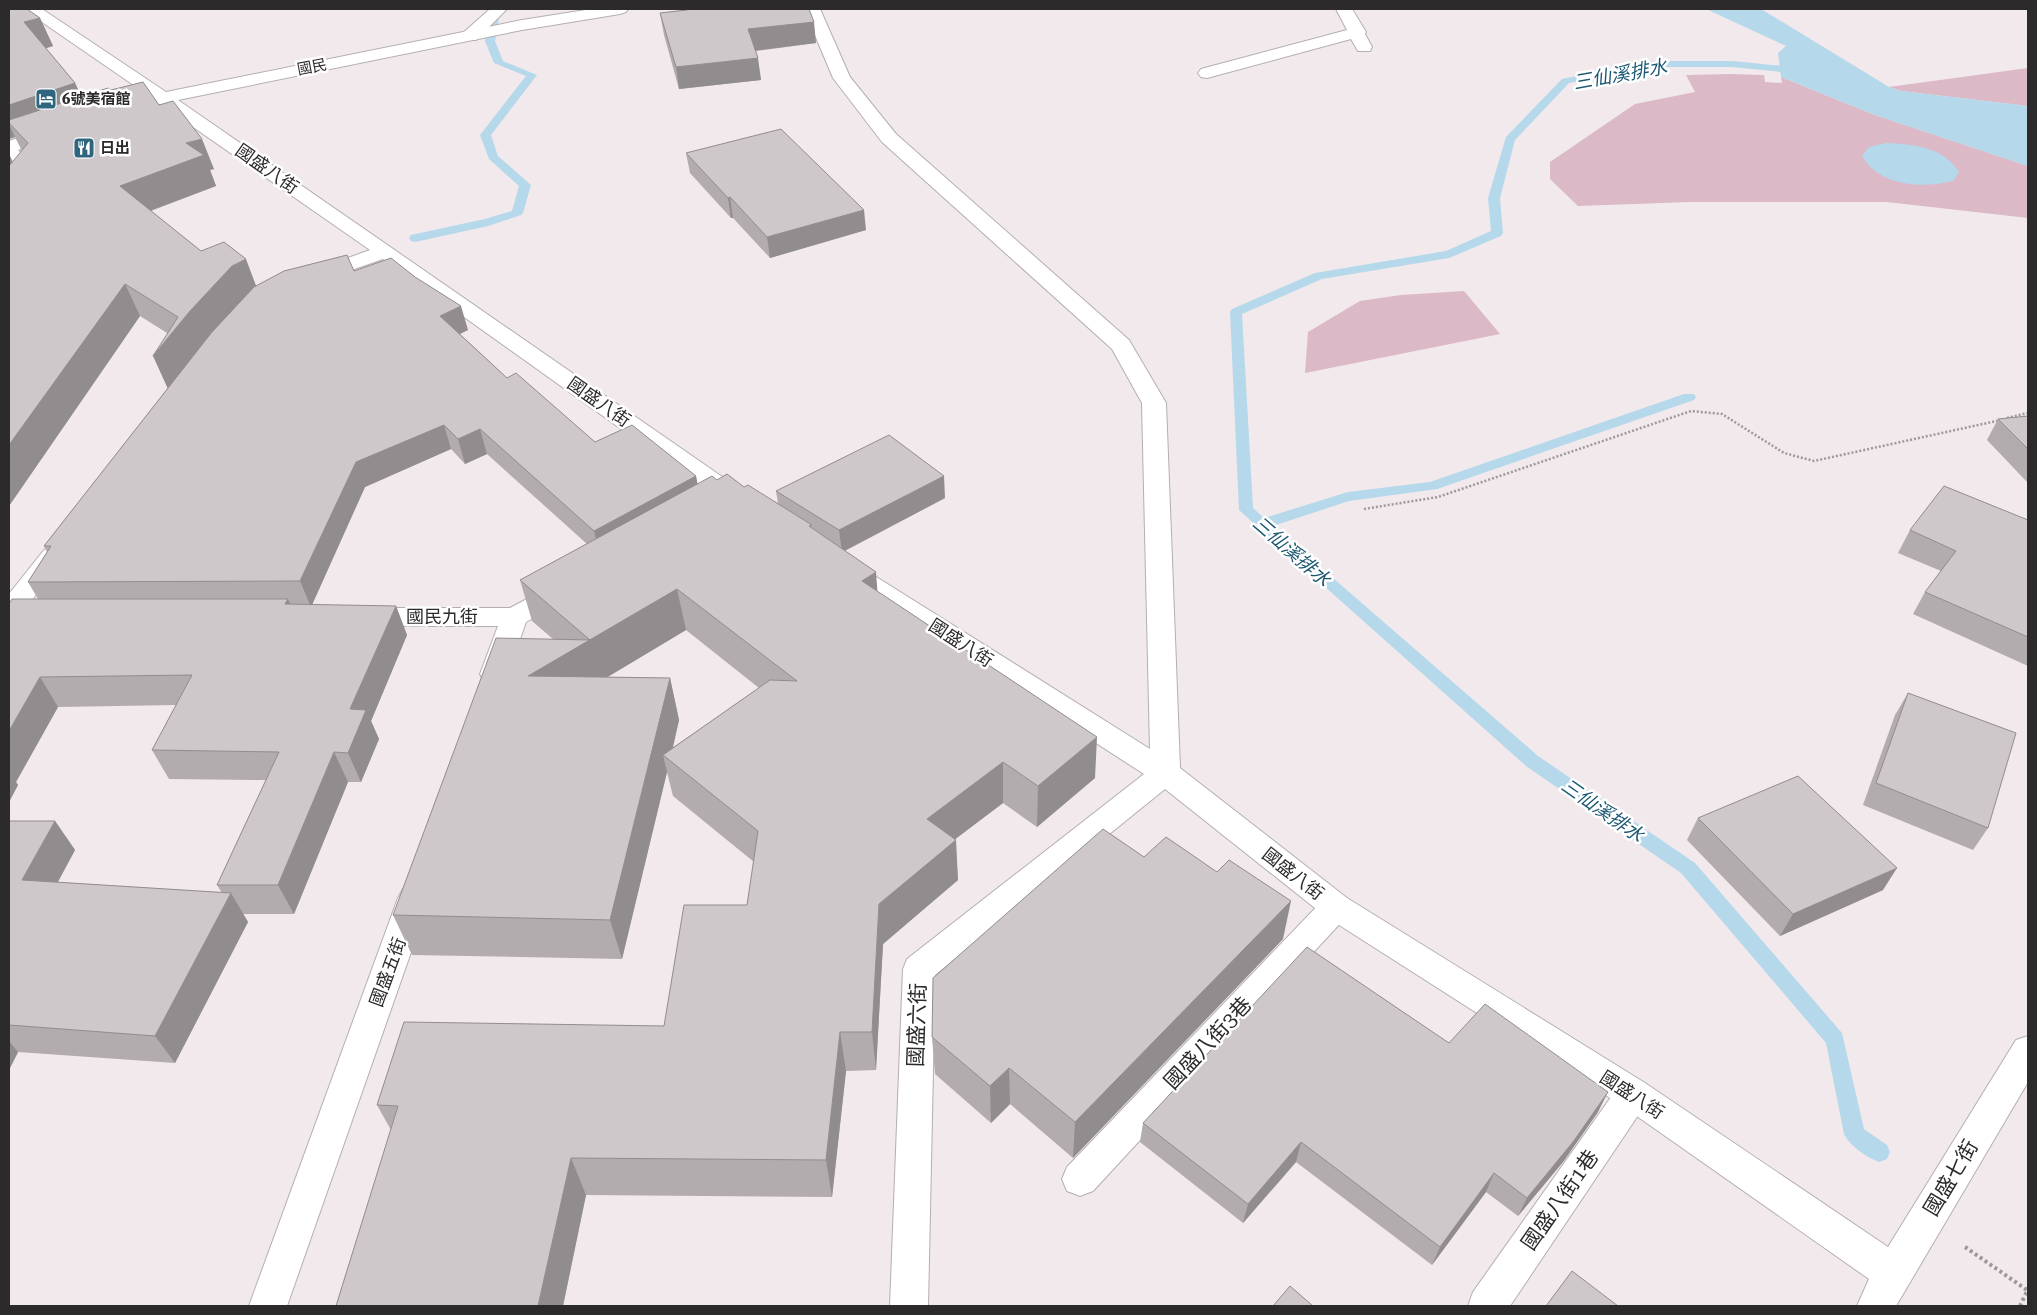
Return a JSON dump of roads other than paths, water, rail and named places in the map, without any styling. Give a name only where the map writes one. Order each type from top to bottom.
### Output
[{"type":"street","name":"國盛八街","points":[[31,9],[162,96],[385,251],[731,507]]},
{"type":"street","points":[[470,36],[499,9]]},
{"type":"street","name":"國民","points":[[134,105],[162,96],[522,25],[620,9]]},
{"type":"street","points":[[812,9],[842,78],[889,138],[1121,345],[1154,403],[1165,774]]},
{"type":"street","points":[[1344,9],[1358,32],[1365,49]]},
{"type":"street","points":[[1207,73],[1358,32]]},
{"type":"street","points":[[9,146],[72,126]]},
{"type":"street","points":[[9,152],[32,174],[9,200]]},
{"type":"street","points":[[295,283],[385,251]]},
{"type":"street","points":[[9,612],[63,543]]},
{"type":"street","name":"國盛八街","points":[[823,555],[1165,774],[1336,907],[1633,1094],[1893,1273]]},
{"type":"street","points":[[485,701],[515,617],[584,578]]},
{"type":"street","name":"國民九街","points":[[336,617],[515,617]]},
{"type":"street","points":[[9,618],[38,618]]},
{"type":"street","name":"國盛六街","points":[[909,1306],[919,969],[1165,774]]},
{"type":"street","name":"國盛五街","points":[[268,1306],[425,868]]},
{"type":"street","name":"國盛八街3巷","points":[[1080,1179],[1336,907]]},
{"type":"street","name":"國盛七街","points":[[1876,1306],[1893,1273],[2028,1051]]},
{"type":"street","name":"國盛八街1巷","points":[[1487,1306],[1633,1094]]},
{"type":"water","points":[[1706,9],[1761,9],[1889,87],[1901,91],[2028,106],[2028,166],[1875,115],[1781,77],[1778,53],[1786,46]]},
{"type":"water","points":[[1886,143],[1907,144],[1927,148],[1945,157],[1959,172],[1953,181],[1928,185],[1902,183],[1890,179],[1879,174],[1862,156],[1869,147]]},
{"type":"waterway","points":[[415,238],[488,222],[517,213],[525,185],[493,157],[485,135],[532,75],[499,63],[490,41],[496,10],[499,9]]},
{"type":"waterway","name":"三仙溪排水","points":[[1801,71],[1732,64],[1652,64],[1566,81],[1510,139],[1494,198],[1497,233],[1449,254],[1319,276],[1236,312],[1246,510],[1532,761],[1688,868],[1835,1039],[1855,1134],[1879,1152]]},
{"type":"waterway","points":[[1262,524],[1348,497],[1432,486],[1689,397]]},
{"type":"place","name":"6號美宿館","points":[[46,99]]},
{"type":"place","name":"日出","points":[[84,148]]}]
